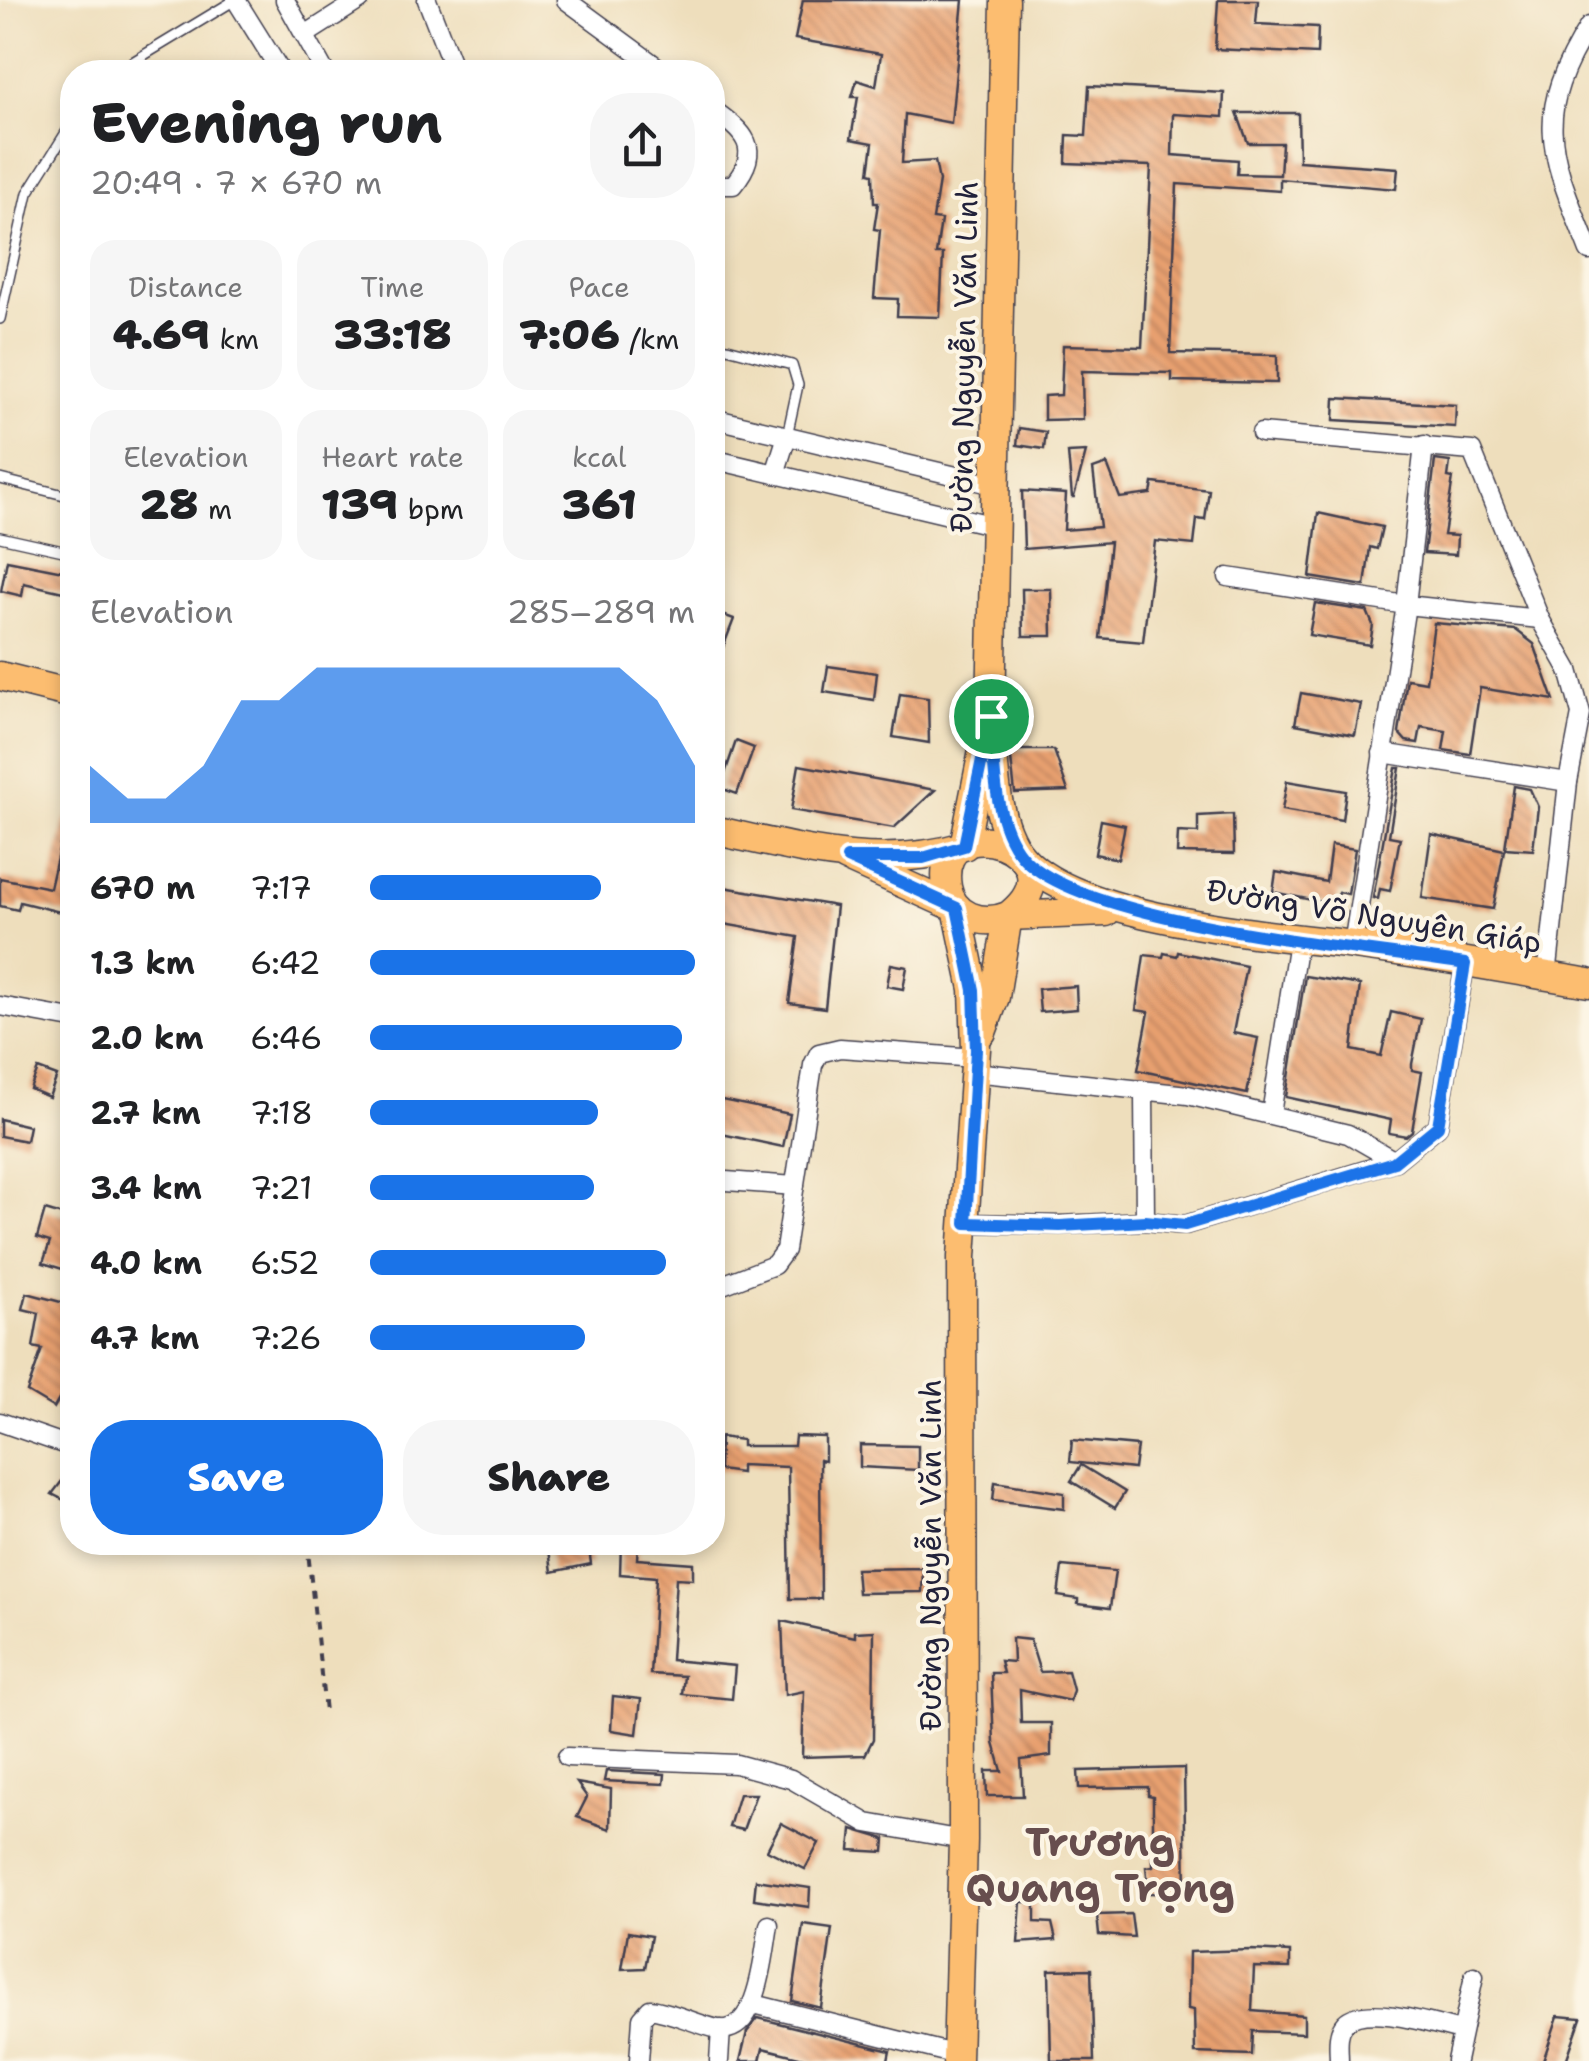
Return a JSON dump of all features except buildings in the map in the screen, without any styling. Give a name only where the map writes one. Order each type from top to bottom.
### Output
[{"type":"main road","name":"Đường Nguyễn Văn Linh","points":[[1005,0],[991,716],[996,787],[1019,854]]},
{"type":"main road","points":[[0,676],[60,691]]},
{"type":"main road","name":"Đường Nguyễn Văn Linh","points":[[964,846],[991,716]]},
{"type":"main road","points":[[725,833],[847,858],[923,858],[991,839],[1019,854],[1029,885],[1026,898],[1008,916],[982,921],[847,858]]},
{"type":"main road","points":[[957,908],[946,882],[954,856],[964,846]]},
{"type":"main road","name":"Đường Võ Nguyên Giáp","points":[[1019,854],[1051,882],[1149,912],[1298,941],[1354,945],[1589,983]]},
{"type":"main road","name":"Đường Nguyễn Văn Linh","points":[[957,908],[974,990],[975,1060],[962,1257],[963,1840],[957,2058]]},
{"type":"main road","name":"Đường Võ Nguyên Giáp","points":[[1008,916],[1149,912]]},
{"type":"main road","name":"Đường Nguyễn Văn Linh","points":[[975,1060],[995,997],[1008,916]]},
{"type":"street","points":[[236,0],[274,60]]},
{"type":"street","points":[[285,0],[319,60]]},
{"type":"street","points":[[305,35],[360,0]]},
{"type":"street","points":[[426,0],[449,60]]},
{"type":"street","points":[[566,0],[648,60]]},
{"type":"street","points":[[1589,26],[1558,84],[1550,136],[1561,180],[1589,251]]},
{"type":"street","points":[[725,119],[745,135],[750,152],[745,170],[733,185],[725,185]]},
{"type":"street","points":[[725,421],[994,484]]},
{"type":"street","points":[[1261,433],[1472,451],[1540,619],[1570,670],[1581,714],[1568,782],[1547,976]]},
{"type":"street","points":[[775,474],[787,436]]},
{"type":"street","points":[[1354,945],[1406,605],[1424,445]]},
{"type":"street","points":[[725,462],[992,525]]},
{"type":"street","points":[[1228,577],[1406,605],[1540,619]]},
{"type":"street","points":[[1382,753],[1568,782]]},
{"type":"street","points":[[1270,1114],[1298,941]]},
{"type":"street","points":[[966,1223],[1060,1226],[1145,1221],[1185,1225],[1394,1162],[1438,1126],[1465,964]]},
{"type":"street","points":[[0,1006],[60,1018]]},
{"type":"street","points":[[725,1284],[774,1265],[786,1250],[813,1065],[819,1052],[840,1048],[975,1060],[1144,1092]]},
{"type":"street","points":[[1145,1221],[1144,1088],[1348,1134],[1394,1162]]},
{"type":"street","points":[[725,1181],[795,1186]]},
{"type":"street","points":[[0,1422],[60,1443]]},
{"type":"street","points":[[567,1757],[752,1768],[791,1779],[867,1824],[963,1840]]},
{"type":"street","points":[[639,2061],[647,2010],[720,2029],[736,2025],[754,2004],[768,1925]]},
{"type":"street","points":[[1456,2061],[1474,1976]]},
{"type":"street","points":[[754,2004],[957,2058]]},
{"type":"street","points":[[1339,2061],[1338,2035],[1344,2024],[1358,2016],[1382,2014],[1461,2031]]},
{"type":"street","points":[[719,2061],[720,2029]]},
{"type":"lane","points":[[136,60],[236,0]]},
{"type":"lane","points":[[0,320],[28,192],[60,142]]},
{"type":"lane","points":[[725,347],[792,365],[798,385],[787,436]]},
{"type":"lane","points":[[0,479],[60,494]]},
{"type":"lane","points":[[0,537],[60,550]]},
{"type":"path","points":[[308,1555],[326,1712]]},
{"type":"district","name":"Trương Quang Trọng","points":[[1100,1865]]},
{"type":"route","points":[[991,716],[996,787],[1008,826],[1019,854],[1051,882],[1073,892],[1149,912],[1298,941],[1354,945],[1465,964],[1438,1126],[1421,1144],[1394,1162],[1185,1225],[1145,1221],[1060,1226],[966,1223],[976,1050],[974,990],[957,908],[894,876],[847,858],[923,858],[964,846],[991,716]]}]
